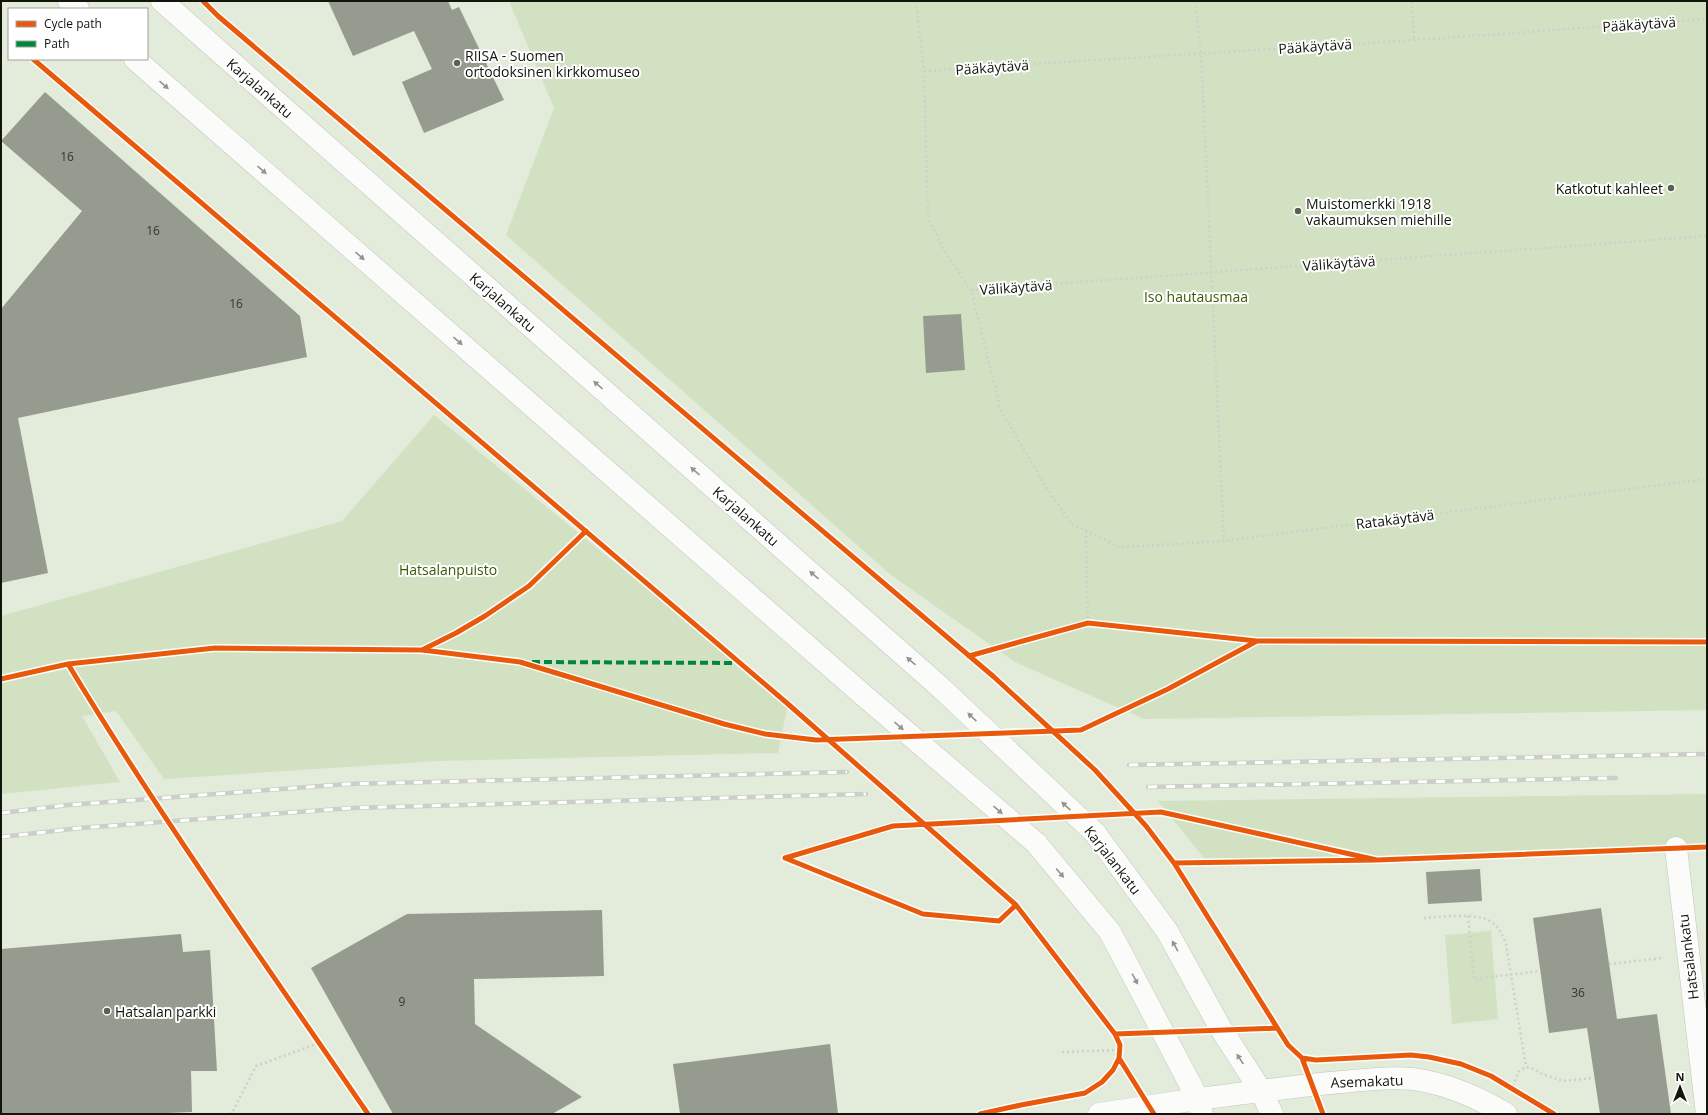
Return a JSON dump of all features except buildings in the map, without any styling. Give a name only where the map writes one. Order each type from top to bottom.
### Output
[{"type":"main road","points":[[69,1],[77,8]]},
{"type":"main road","name":"Karjalankatu","points":[[162,1],[940,687],[1095,833],[1166,931],[1221,1029],[1261,1092],[1272,1114]]},
{"type":"main road","points":[[136,60],[1036,843],[1110,932],[1200,1106]]},
{"type":"main road","name":"Hatsalankatu","points":[[1676,848],[1707,1114]]},
{"type":"main road","name":"Asemakatu","points":[[1099,1114],[1200,1106],[1261,1092],[1311,1084],[1386,1078],[1424,1080],[1458,1090],[1491,1105],[1506,1114]]},
{"type":"path","points":[[916,1],[924,71],[928,218],[945,252],[971,290]]},
{"type":"path","points":[[1195,1],[1201,53],[1224,541]]},
{"type":"path","points":[[1412,1],[1414,40]]},
{"type":"path","points":[[1086,531],[1088,623]]},
{"type":"path","points":[[1080,625],[1088,623],[1095,624]]},
{"type":"path","points":[[1468,916],[1474,979],[1540,971]]},
{"type":"path","points":[[1424,918],[1468,916],[1490,921],[1501,933],[1506,944],[1526,1068]]},
{"type":"path","points":[[1609,964],[1688,955]]},
{"type":"path","points":[[315,1036],[324,1049]]},
{"type":"path","points":[[229,1114],[233,1111],[256,1066],[319,1043]]},
{"type":"path","points":[[1062,1052],[1120,1047],[1119,1058]]},
{"type":"path","points":[[1512,1089],[1518,1071],[1526,1068],[1534,1068],[1542,1074],[1563,1080],[1594,1078]]},
{"type":"path","points":[[1507,1086],[1518,1092]]},
{"type":"green space","name":"Iso hautausmaa","points":[[509,1],[1707,1],[1707,710],[1144,719],[1015,662],[891,575],[506,235],[554,108]]},
{"type":"green space","name":"Hatsalanpuisto","points":[[434,415],[788,704],[778,753],[438,761],[164,779],[116,711],[82,716],[120,782],[1,794],[1,616],[342,521]]},
{"type":"green space","points":[[1707,794],[1707,847],[1377,860],[1208,863],[1158,801]]},
{"type":"green space","points":[[1491,931],[1498,1019],[1452,1024],[1445,935]]},
{"type":"railway","points":[[1129,765],[1707,754]]},
{"type":"railway","points":[[1,813],[68,805],[348,784],[847,772]]},
{"type":"railway","points":[[1148,787],[1616,778]]},
{"type":"railway","points":[[1,837],[80,828],[352,808],[866,794]]},
{"type":"marked path","points":[[532,662],[740,663]]},
{"type":"cycle path","points":[[203,1],[218,16],[994,677],[1095,770],[1146,826],[1174,863],[1288,1045],[1302,1058],[1316,1060],[1411,1055],[1429,1057],[1461,1064],[1491,1076],[1554,1114]]},
{"type":"cycle path","points":[[34,60],[788,704],[1016,905],[1115,1034],[1120,1045],[1119,1058],[1154,1114]]},
{"type":"cycle path","points":[[422,650],[485,616],[529,586],[586,531]]},
{"type":"cycle path","points":[[969,656],[1088,623],[1257,641],[1707,642]]},
{"type":"cycle path","points":[[1,679],[68,664],[215,648],[422,650],[520,662],[724,724],[765,734],[816,740],[1081,730],[1168,689],[1257,641]]},
{"type":"cycle path","points":[[68,664],[177,835],[368,1114]]},
{"type":"cycle path","points":[[785,858],[893,826],[1161,812],[1377,860]]},
{"type":"cycle path","points":[[1174,863],[1377,860],[1707,847]]},
{"type":"cycle path","points":[[785,858],[923,914],[999,921],[1016,905]]},
{"type":"cycle path","points":[[1115,1034],[1277,1028]]},
{"type":"cycle path","points":[[980,1114],[1085,1093],[1102,1082],[1113,1070],[1119,1058]]},
{"type":"cycle path","points":[[1302,1058],[1323,1114]]},
{"type":"place","name":"RIISA - Suomen ortodoksinen kirkkomuseo","points":[[457,63]]},
{"type":"place","name":"Katkotut kahleet","points":[[1671,188]]},
{"type":"place","name":"Muistomerkki 1918 vakaumuksen miehille","points":[[1298,211]]},
{"type":"place","name":"Hatsalan parkki","points":[[107,1011]]}]
